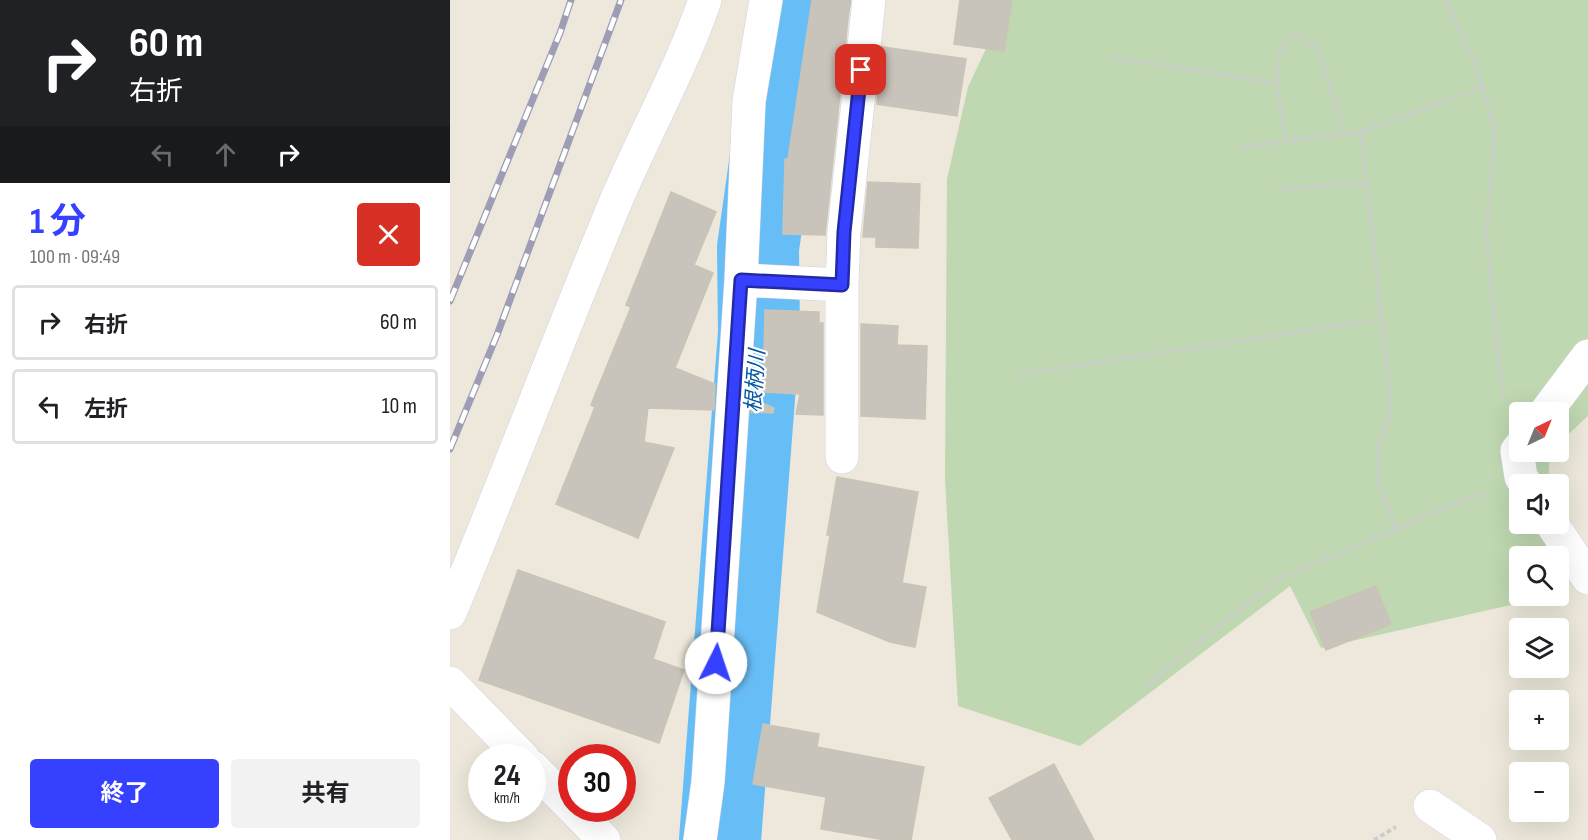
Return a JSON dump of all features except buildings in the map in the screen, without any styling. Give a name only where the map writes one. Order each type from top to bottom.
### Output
[{"type":"street","points":[[450,614],[614,206],[690,43],[705,0]]},
{"type":"street","points":[[700,840],[708,782],[741,280],[749,102],[766,0]]},
{"type":"street","points":[[842,457],[830,284],[844,232],[869,0]]},
{"type":"street","points":[[741,280],[830,284]]},
{"type":"street","points":[[1554,402],[1588,356]]},
{"type":"street","points":[[1559,534],[1588,578]]},
{"type":"street","points":[[450,683],[509,744]]},
{"type":"street","points":[[546,781],[558,794]]},
{"type":"street","points":[[1430,806],[1480,840]]},
{"type":"street","points":[[586,822],[604,840]]},
{"type":"path","points":[[1148,685],[1286,575],[1455,503],[1522,468],[1502,389],[1486,234],[1495,129],[1475,64],[1446,0]]},
{"type":"path","points":[[1287,141],[1276,82],[1277,63],[1285,42],[1297,34],[1319,52],[1344,134]]},
{"type":"path","points":[[1109,57],[1276,82]]},
{"type":"path","points":[[1240,147],[1360,132],[1482,87]]},
{"type":"path","points":[[1360,132],[1390,394],[1389,417],[1379,446],[1378,482],[1396,529]]},
{"type":"path","points":[[1278,189],[1366,183]]},
{"type":"path","points":[[1021,374],[1382,319]]},
{"type":"green space","points":[[1009,0],[1588,0],[1588,416],[1569,434],[1569,402],[1509,402],[1509,462],[1549,462],[1549,474],[1509,474],[1509,534],[1547,534],[1546,546],[1509,546],[1509,605],[1321,648],[1290,586],[1080,746],[958,706],[945,479],[947,179],[968,87]]},
{"type":"waterway","name":"根柄川","points":[[720,840],[759,333],[758,248],[782,79],[810,0]]},
{"type":"railway","points":[[450,301],[560,33],[571,0]]},
{"type":"railway","points":[[450,449],[497,335],[621,0]]},
{"type":"route","points":[[716,663],[741,280],[842,285],[844,232],[861,70]]}]
